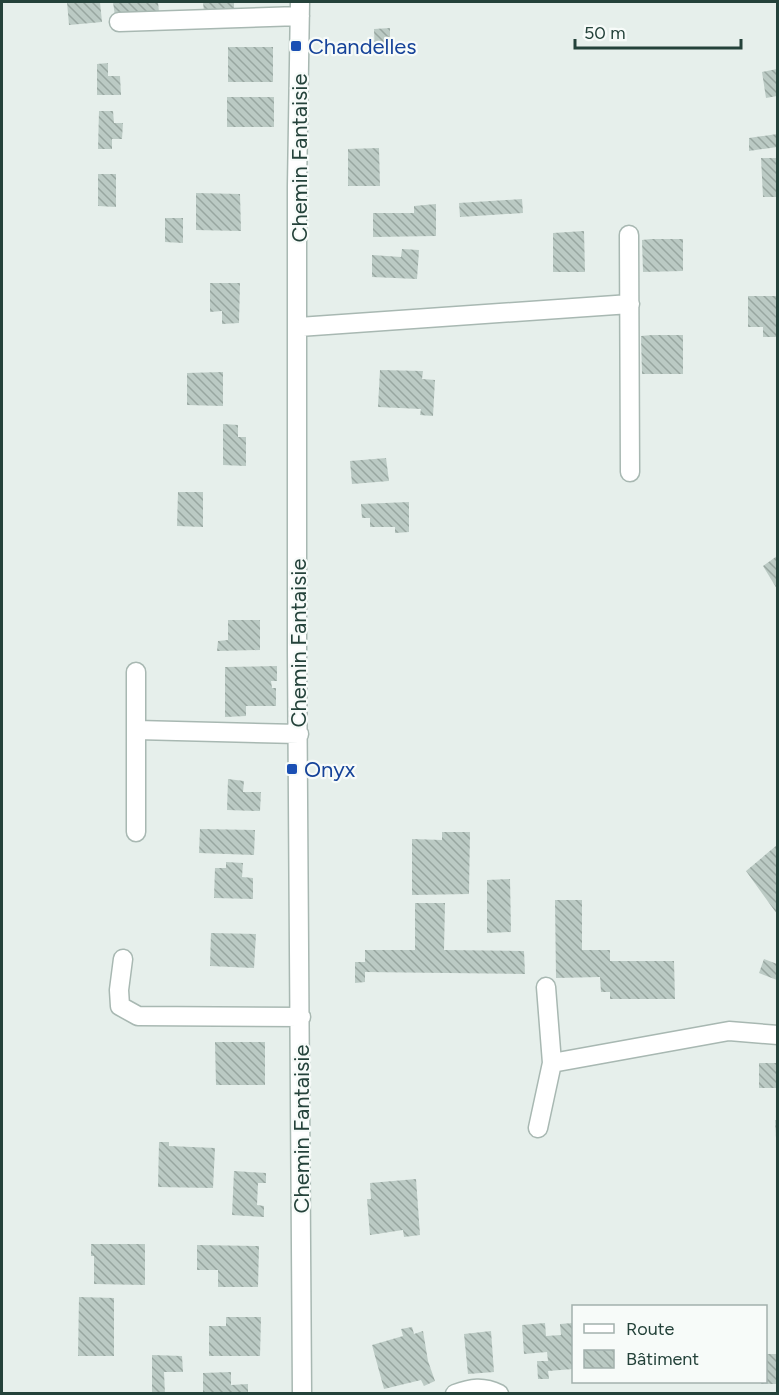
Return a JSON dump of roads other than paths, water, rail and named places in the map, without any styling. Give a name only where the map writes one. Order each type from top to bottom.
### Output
[{"type":"street","points":[[119,22],[300,9]]},
{"type":"street","name":"Chemin Fantaisie","points":[[300,9],[299,734],[302,1394]]},
{"type":"street","points":[[630,235],[630,472]]},
{"type":"street","points":[[299,327],[630,304]]},
{"type":"street","points":[[136,672],[136,832]]},
{"type":"street","points":[[137,730],[299,734]]},
{"type":"street","points":[[123,959],[119,990],[120,1006],[127,1012],[138,1016],[301,1017]]},
{"type":"street","points":[[538,1128],[552,1063],[546,987]]},
{"type":"street","points":[[552,1063],[729,1031],[777,1035]]},
{"type":"street","points":[[455,1394],[470,1388],[488,1388],[499,1394]]},
{"type":"place","name":"Chandelles","points":[[296,46]]},
{"type":"place","name":"Onyx","points":[[292,769]]}]
